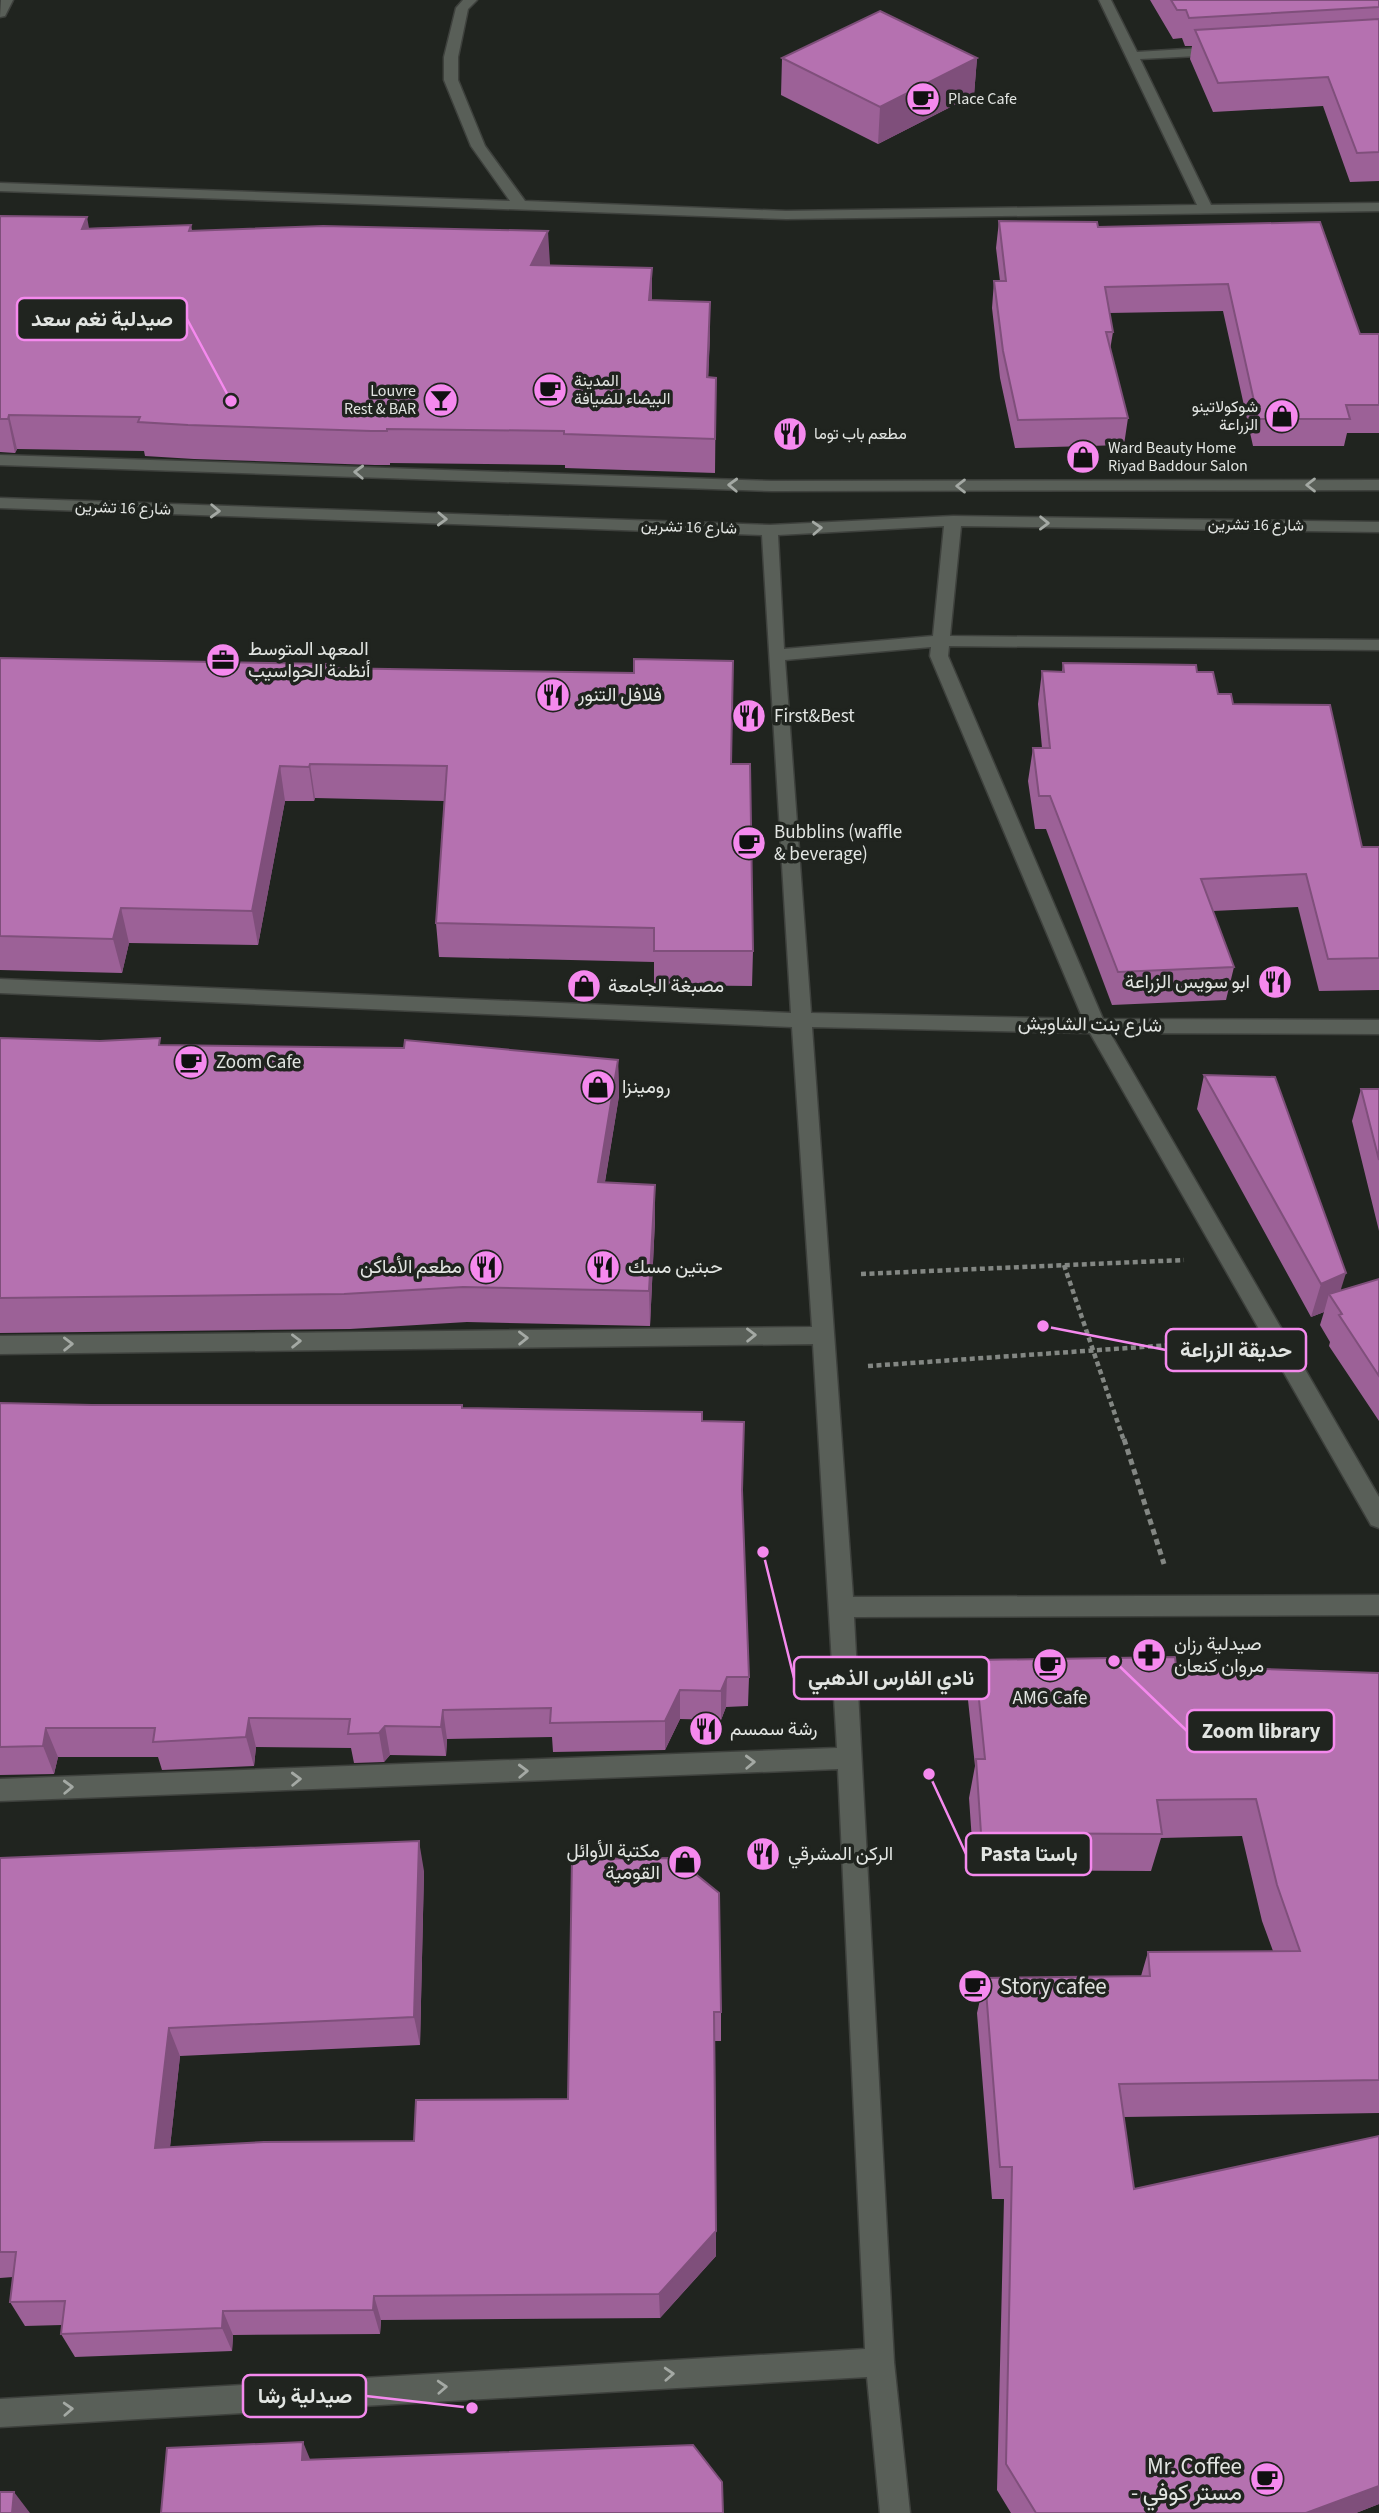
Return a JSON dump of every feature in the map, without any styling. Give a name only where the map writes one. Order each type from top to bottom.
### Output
[{"type":"street","points":[[0,13],[7,0]]},
{"type":"street","points":[[471,0],[462,8],[451,57],[451,80],[478,146],[521,206]]},
{"type":"street","points":[[1105,0],[1206,210]]},
{"type":"street","points":[[1132,56],[1228,50]]},
{"type":"street","points":[[0,187],[786,215],[1379,207]]},
{"type":"street","points":[[0,460],[772,486],[1379,485]]},
{"type":"street","name":"شارع 16 تشرين","points":[[0,503],[770,530],[953,522],[1379,527]]},
{"type":"street","points":[[953,522],[939,656],[1096,1026],[1379,1518]]},
{"type":"street","points":[[770,530],[800,1020],[842,1607],[880,2362],[895,2513]]},
{"type":"street","points":[[776,655],[940,641],[1379,645]]},
{"type":"street","name":"شارع بنت الشاويش","points":[[0,986],[800,1020],[1096,1026],[1379,1027]]},
{"type":"street","points":[[0,1345],[823,1335]]},
{"type":"street","points":[[842,1607],[1379,1605]]},
{"type":"street","points":[[0,1790],[851,1758]]},
{"type":"street","points":[[0,2413],[880,2362]]},
{"type":"path","points":[[819,1276],[1230,1259]]},
{"type":"path","points":[[1064,1265],[1095,1350],[1177,1605]]},
{"type":"path","points":[[825,1369],[1276,1338]]},
{"type":"building","points":[[1171,0],[1379,0],[1379,7],[1189,18],[1186,10],[1177,10]]},
{"type":"building","points":[[880,11],[977,58],[880,107],[782,58]]},
{"type":"building","points":[[1379,19],[1379,152],[1357,153],[1328,77],[1218,83],[1195,30]]},
{"type":"building","points":[[0,216],[87,217],[82,229],[191,225],[189,231],[323,226],[548,231],[531,265],[652,268],[649,300],[710,302],[707,377],[716,378],[715,439],[564,434],[564,431],[371,431],[188,425],[138,422],[140,417],[9,415],[8,419],[0,419]]},
{"type":"building","points":[[999,221],[1097,222],[1098,227],[1320,222],[1360,334],[1379,334],[1379,405],[1346,405],[1350,419],[1258,419],[1228,284],[1105,287],[1113,332],[1106,332],[1128,418],[1018,420],[1003,351],[994,281],[1006,281]]},
{"type":"building","points":[[0,658],[329,664],[328,668],[634,673],[634,659],[733,661],[731,764],[750,764],[753,951],[654,951],[654,928],[436,923],[447,766],[280,766],[252,911],[121,908],[113,939],[0,936]]},
{"type":"building","points":[[1063,663],[1196,665],[1197,672],[1213,672],[1218,694],[1231,694],[1233,704],[1330,705],[1362,847],[1379,847],[1379,958],[1328,959],[1306,874],[1201,879],[1234,967],[1118,972],[1050,796],[1039,796],[1033,748],[1050,748],[1042,671],[1064,672]]},
{"type":"building","points":[[0,1038],[100,1041],[160,1038],[159,1045],[404,1048],[405,1040],[618,1060],[598,1182],[655,1185],[649,1291],[463,1287],[344,1294],[0,1298]]},
{"type":"building","points":[[1204,1075],[1275,1077],[1346,1273],[1321,1284]]},
{"type":"building","points":[[1361,1089],[1379,1089],[1379,1160]]},
{"type":"building","points":[[1379,1279],[1379,1376],[1339,1315],[1342,1314],[1329,1294]]},
{"type":"building","points":[[0,1403],[462,1405],[462,1408],[702,1412],[702,1421],[744,1422],[742,1490],[749,1677],[727,1677],[721,1691],[680,1690],[665,1721],[550,1723],[551,1708],[443,1710],[441,1727],[385,1726],[379,1733],[348,1734],[350,1719],[249,1718],[246,1737],[153,1742],[155,1728],[46,1728],[43,1746],[0,1747]]},
{"type":"building","points":[[1175,1657],[1176,1666],[1379,1673],[1379,2080],[1119,2084],[1134,2189],[1379,2136],[1379,2486],[1306,2513],[1036,2513],[1006,2464],[1012,2167],[1000,2167],[985,1978],[1150,1976],[1148,1952],[1300,1951],[1277,1885],[1256,1799],[1157,1800],[1162,1834],[981,1833],[976,1759],[985,1759],[975,1660]]},
{"type":"building","points":[[419,1841],[414,2017],[169,2028],[155,2148],[264,2142],[414,2141],[416,2100],[568,2099],[572,1859],[676,1858],[719,1893],[721,2012],[714,2012],[716,2231],[659,2294],[374,2296],[373,2310],[223,2311],[222,2328],[61,2334],[65,2301],[10,2302],[16,2252],[0,2252],[0,1858]]},
{"type":"building","points":[[303,2442],[302,2460],[693,2445],[722,2482],[723,2513],[161,2513],[167,2448]]},
{"type":"building","points":[[0,2492],[14,2492],[12,2513],[0,2513]]},
{"type":"place","name":"Place Cafe","points":[[923,99]]},
{"type":"place","name":"المدينة البيضاء للضيافة","points":[[550,390]]},
{"type":"place","name":"Louvre Rest & BAR","points":[[441,400]]},
{"type":"place","name":"صيدلية نغم سعد","points":[[231,401]]},
{"type":"place","name":"شوكولاتينو الزراعة","points":[[1282,416]]},
{"type":"place","name":"مطعم باب توما","points":[[790,434]]},
{"type":"place","name":"Ward Beauty Home Riyad Baddour Salon","points":[[1083,457]]},
{"type":"place","name":"المعهد المتوسط أنظمة الحواسيب","points":[[223,660]]},
{"type":"place","name":"فلافل التنور","points":[[553,695]]},
{"type":"place","name":"First&Best","points":[[749,716]]},
{"type":"place","name":"Bubblins (waffle & beverage)","points":[[749,843]]},
{"type":"place","name":"ابو سويس الزراعة","points":[[1275,982]]},
{"type":"place","name":"مصبغة الجامعة","points":[[584,986]]},
{"type":"place","name":"Zoom Cafe","points":[[191,1062]]},
{"type":"place","name":"رومينزا","points":[[598,1087]]},
{"type":"place","name":"مطعم الأماكن","points":[[486,1267]]},
{"type":"place","name":"حبتين مسك","points":[[603,1267]]},
{"type":"place","name":"حديقة الزراعة","points":[[1043,1326]]},
{"type":"place","name":"نادي الفارس الذهبي","points":[[763,1552]]},
{"type":"place","name":"صيدلية رزان مروان كنعان","points":[[1149,1655]]},
{"type":"place","name":"Zoom library","points":[[1114,1661]]},
{"type":"place","name":"AMG Cafe","points":[[1050,1665]]},
{"type":"place","name":"رشة سمسم","points":[[706,1729]]},
{"type":"place","name":"Pasta باستا","points":[[929,1774]]},
{"type":"place","name":"الركن المشرقي","points":[[763,1854]]},
{"type":"place","name":"مكتبة الأوائل القومية","points":[[685,1862]]},
{"type":"place","name":"Story cafee","points":[[975,1986]]},
{"type":"place","name":"صيدلية رشا","points":[[472,2408]]},
{"type":"place","name":"Mr. Coffee - مستر كوفي","points":[[1267,2479]]}]
